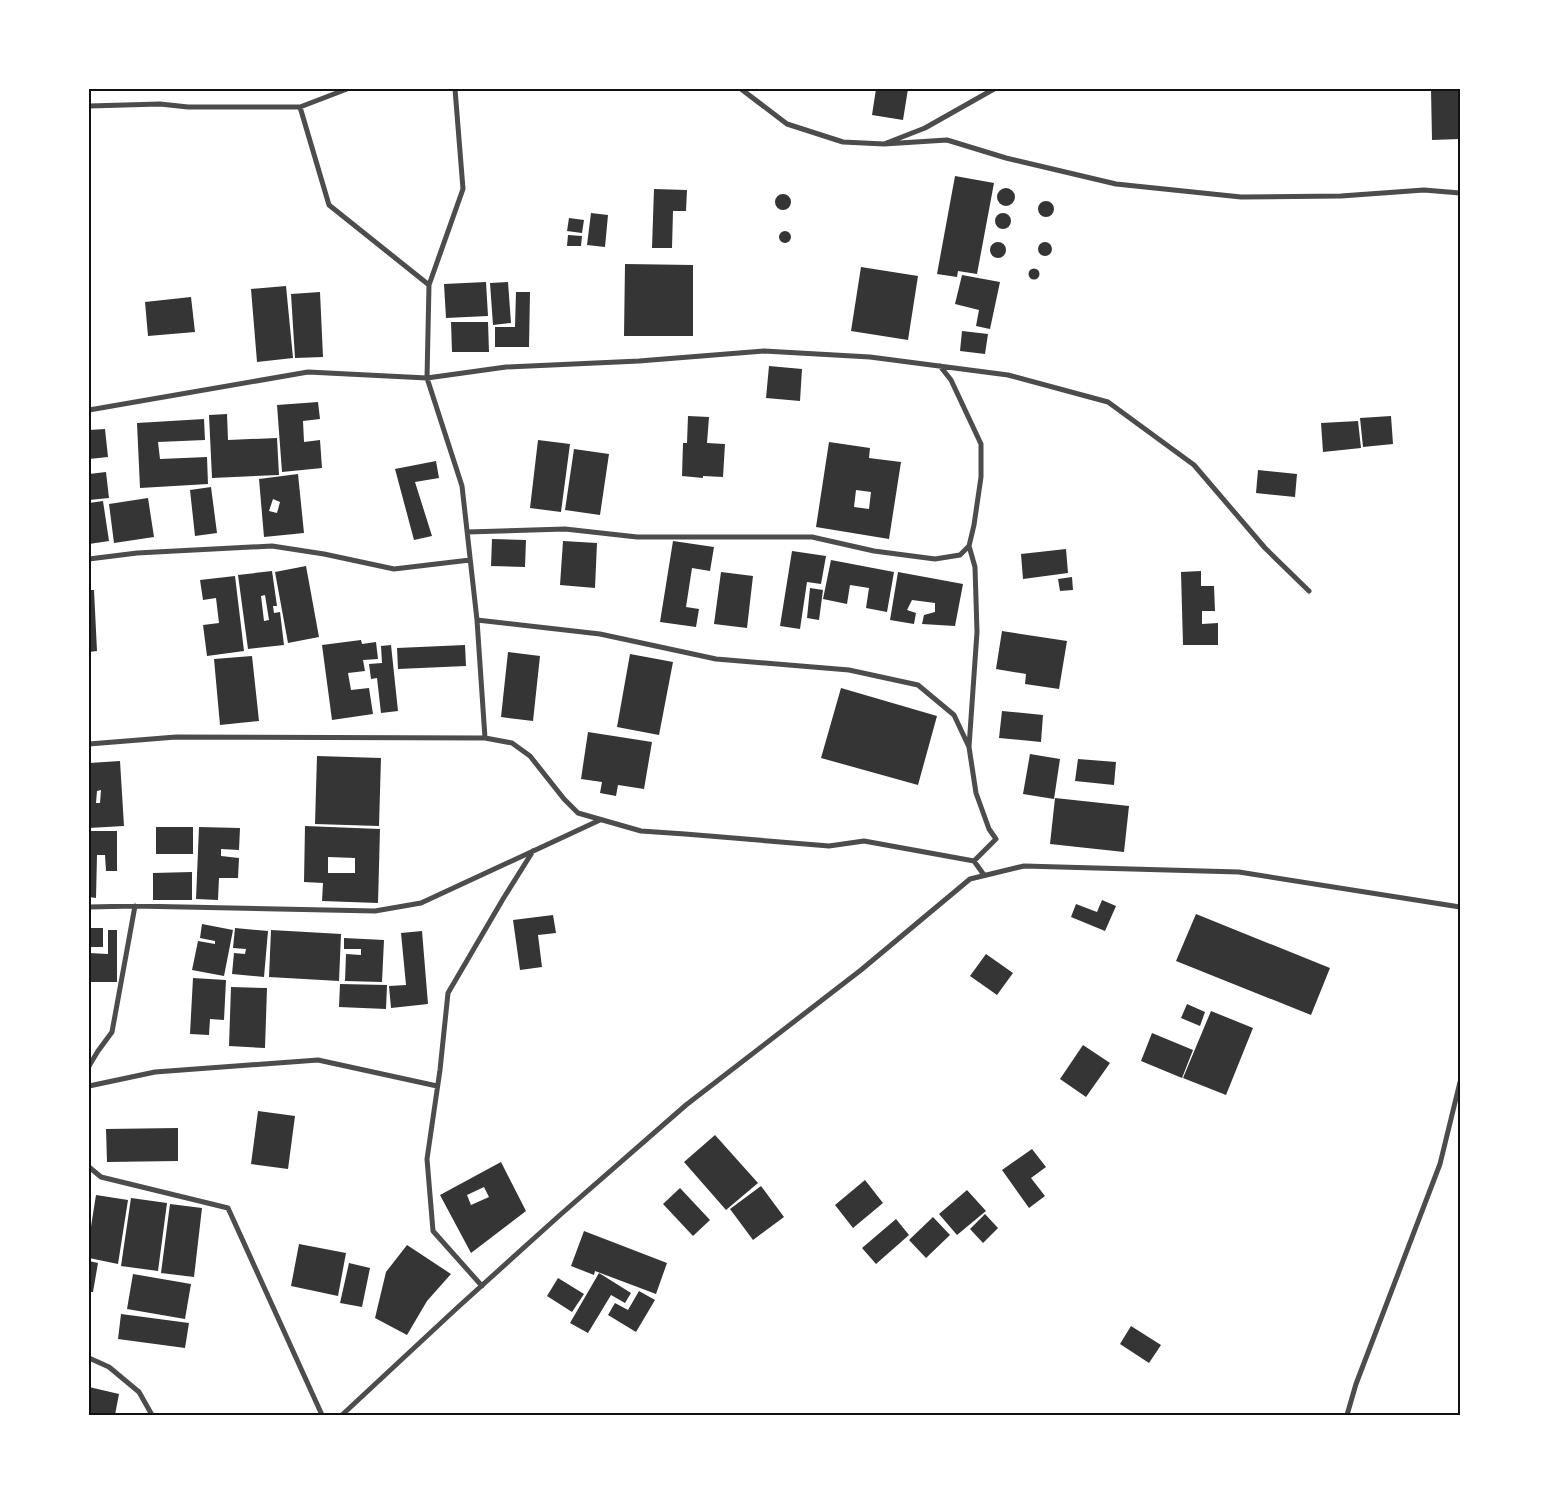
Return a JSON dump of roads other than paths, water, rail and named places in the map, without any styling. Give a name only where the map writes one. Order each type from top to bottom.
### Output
[{"type":"street","points":[[89,106],[160,104],[188,107],[300,107],[347,89]]},
{"type":"street","points":[[455,89],[463,189],[429,285],[427,378],[462,486],[477,620],[485,738]]},
{"type":"street","points":[[741,89],[787,124],[842,142],[884,144],[946,140],[1006,158],[1116,184],[1241,197],[1341,196],[1424,190],[1460,193]]},
{"type":"street","points":[[884,144],[925,128],[994,89]]},
{"type":"street","points":[[300,107],[329,205],[429,285]]},
{"type":"street","points":[[89,410],[308,372],[427,378],[506,367],[639,361],[764,350],[870,357],[1008,375],[1108,402],[1194,465],[1265,548],[1309,591]]},
{"type":"street","points":[[940,366],[951,380],[981,444],[981,477],[969,546],[975,567],[976,632],[969,748],[976,793],[989,829],[996,838],[974,862]]},
{"type":"street","points":[[467,532],[565,529],[637,536],[812,538],[874,551],[934,559],[960,555],[969,546]]},
{"type":"street","points":[[89,559],[137,553],[272,546],[394,568],[470,560]]},
{"type":"street","points":[[477,620],[600,634],[716,659],[849,670],[918,685],[954,715],[969,748]]},
{"type":"street","points":[[89,744],[176,737],[485,738],[512,743],[530,756],[564,799],[578,813],[641,831],[829,846],[864,841],[974,862],[984,875]]},
{"type":"street","points":[[89,907],[383,910],[421,903],[600,819]]},
{"type":"street","points":[[482,1286],[433,1231],[428,1159],[448,993],[534,850]]},
{"type":"street","points":[[342,1415],[560,1215],[686,1106],[861,970],[970,878],[1024,866],[1239,872],[1460,907]]},
{"type":"street","points":[[89,1066],[112,1032],[135,906]]},
{"type":"street","points":[[89,1086],[155,1072],[318,1060],[437,1086]]},
{"type":"street","points":[[1347,1415],[1356,1384],[1440,1164],[1460,1082]]},
{"type":"street","points":[[89,1168],[101,1177],[228,1208],[322,1415]]},
{"type":"street","points":[[89,1358],[109,1367],[139,1392],[152,1415]]}]
